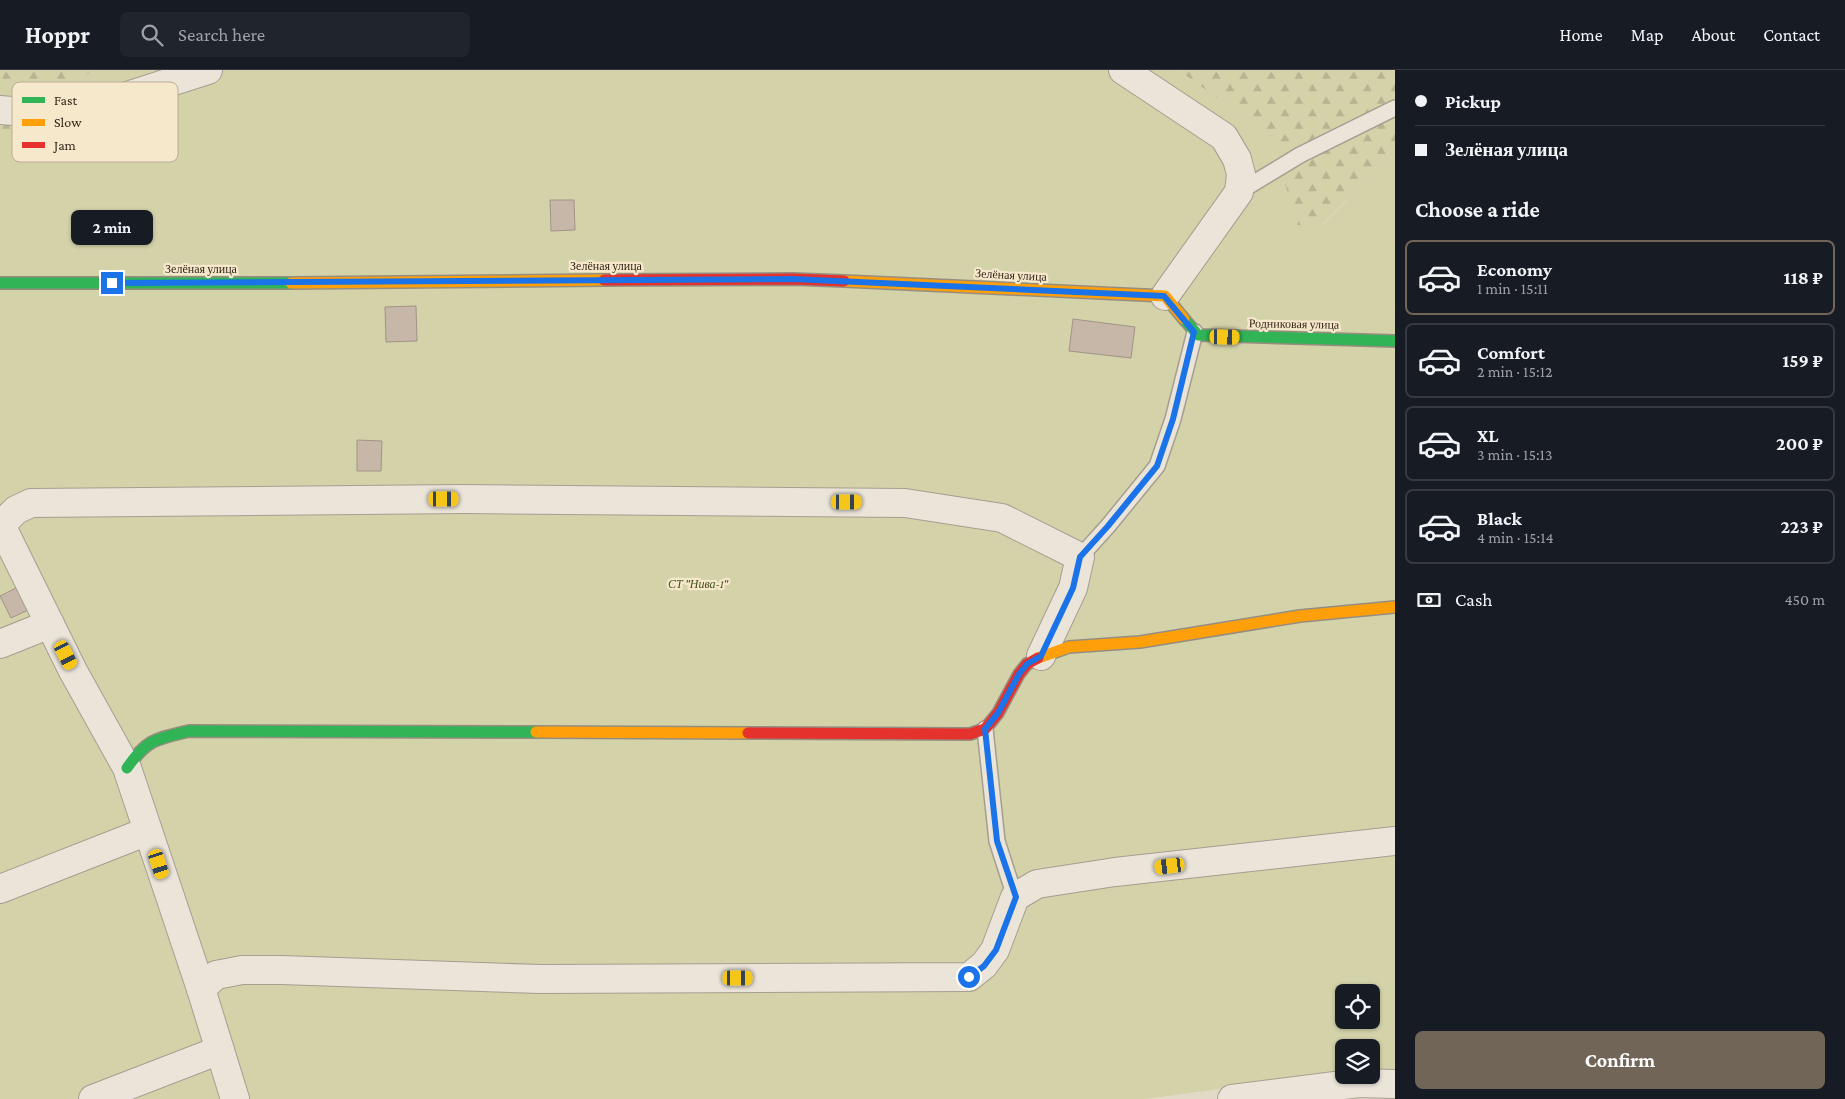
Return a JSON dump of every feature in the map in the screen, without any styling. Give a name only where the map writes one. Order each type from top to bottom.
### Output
[{"type":"street","points":[[171,82],[208,70]]},
{"type":"street","points":[[1123,70],[1224,137],[1237,159],[1240,174],[1239,192],[1164,296],[1194,332]]},
{"type":"street","name":"Зелёная улица","points":[[0,283],[792,279],[1164,296]]},
{"type":"street","name":"Родниковая улица","points":[[1194,332],[1198,335],[1206,336],[1395,341]]},
{"type":"street","points":[[235,1099],[201,989],[127,768],[74,671],[0,524],[16,510],[31,504],[463,499],[905,503],[1002,518],[1080,557],[1073,588],[1041,656]]},
{"type":"street","points":[[127,768],[138,752],[154,740],[189,731],[970,734],[985,729],[998,713],[1019,674],[1027,664],[1041,656],[1069,647],[1140,642],[1300,616],[1395,608]]},
{"type":"street","points":[[0,644],[50,624]]},
{"type":"street","points":[[0,890],[148,831]]},
{"type":"street","points":[[201,989],[216,975],[242,970],[540,980],[969,977],[984,966],[996,950],[1016,897],[1037,884],[1096,875],[1395,841]]},
{"type":"street","points":[[93,1099],[220,1050]]},
{"type":"street","points":[[1232,1099],[1359,1083],[1395,1084]]},
{"type":"lane","points":[[1239,192],[1300,155],[1395,108]]},
{"type":"lane","points":[[1080,557],[1157,466],[1173,419],[1194,332]]},
{"type":"lane","points":[[985,729],[997,841],[1016,897]]},
{"type":"green space","points":[[0,70],[92,70],[79,82],[12,82],[12,142],[0,153]]},
{"type":"green space","name":"СТ \"Нива-1\"","points":[[92,70],[1178,70],[1271,137],[1297,225],[1322,225],[1395,154],[1395,1070],[1380,1070],[1380,1039],[1335,1039],[1335,1073],[1145,1099],[0,1099],[0,153],[12,142],[12,162],[178,162],[178,82],[79,82]]},
{"type":"green space","points":[[1178,70],[1395,70],[1395,154],[1321,225],[1297,225],[1271,137]]},
{"type":"building","points":[[550,200],[574,200],[575,230],[551,231]]},
{"type":"building","points":[[416,306],[417,341],[386,342],[385,307]]},
{"type":"building","points":[[1073,319],[1135,327],[1131,358],[1069,351]]},
{"type":"building","points":[[357,440],[382,441],[381,471],[357,471]]},
{"type":"building","points":[[28,582],[39,605],[11,618],[0,596]]},
{"type":"traffic: fast","points":[[0,283],[291,283]]},
{"type":"traffic: fast","points":[[1184,319],[1198,335],[1395,341]]},
{"type":"traffic: fast","points":[[127,768],[140,751],[153,742],[189,731],[536,732]]},
{"type":"traffic: slow","points":[[291,283],[604,280]]},
{"type":"traffic: slow","points":[[844,281],[1165,296],[1184,319]]},
{"type":"traffic: slow","points":[[1038,658],[1069,647],[1140,642],[1300,616],[1395,607]]},
{"type":"traffic: slow","points":[[536,732],[748,733]]},
{"type":"traffic: jam","points":[[604,280],[793,279],[844,281]]},
{"type":"traffic: jam","points":[[748,733],[970,734],[985,729],[998,713],[1019,674],[1027,664],[1038,658]]},
{"type":"route","points":[[112,283],[792,279],[1164,296],[1194,332],[1173,419],[1157,466],[1080,557],[1073,588],[1041,656],[1027,664],[1019,674],[998,713],[985,729],[997,841],[1016,897],[996,950],[984,966],[969,977]]}]
